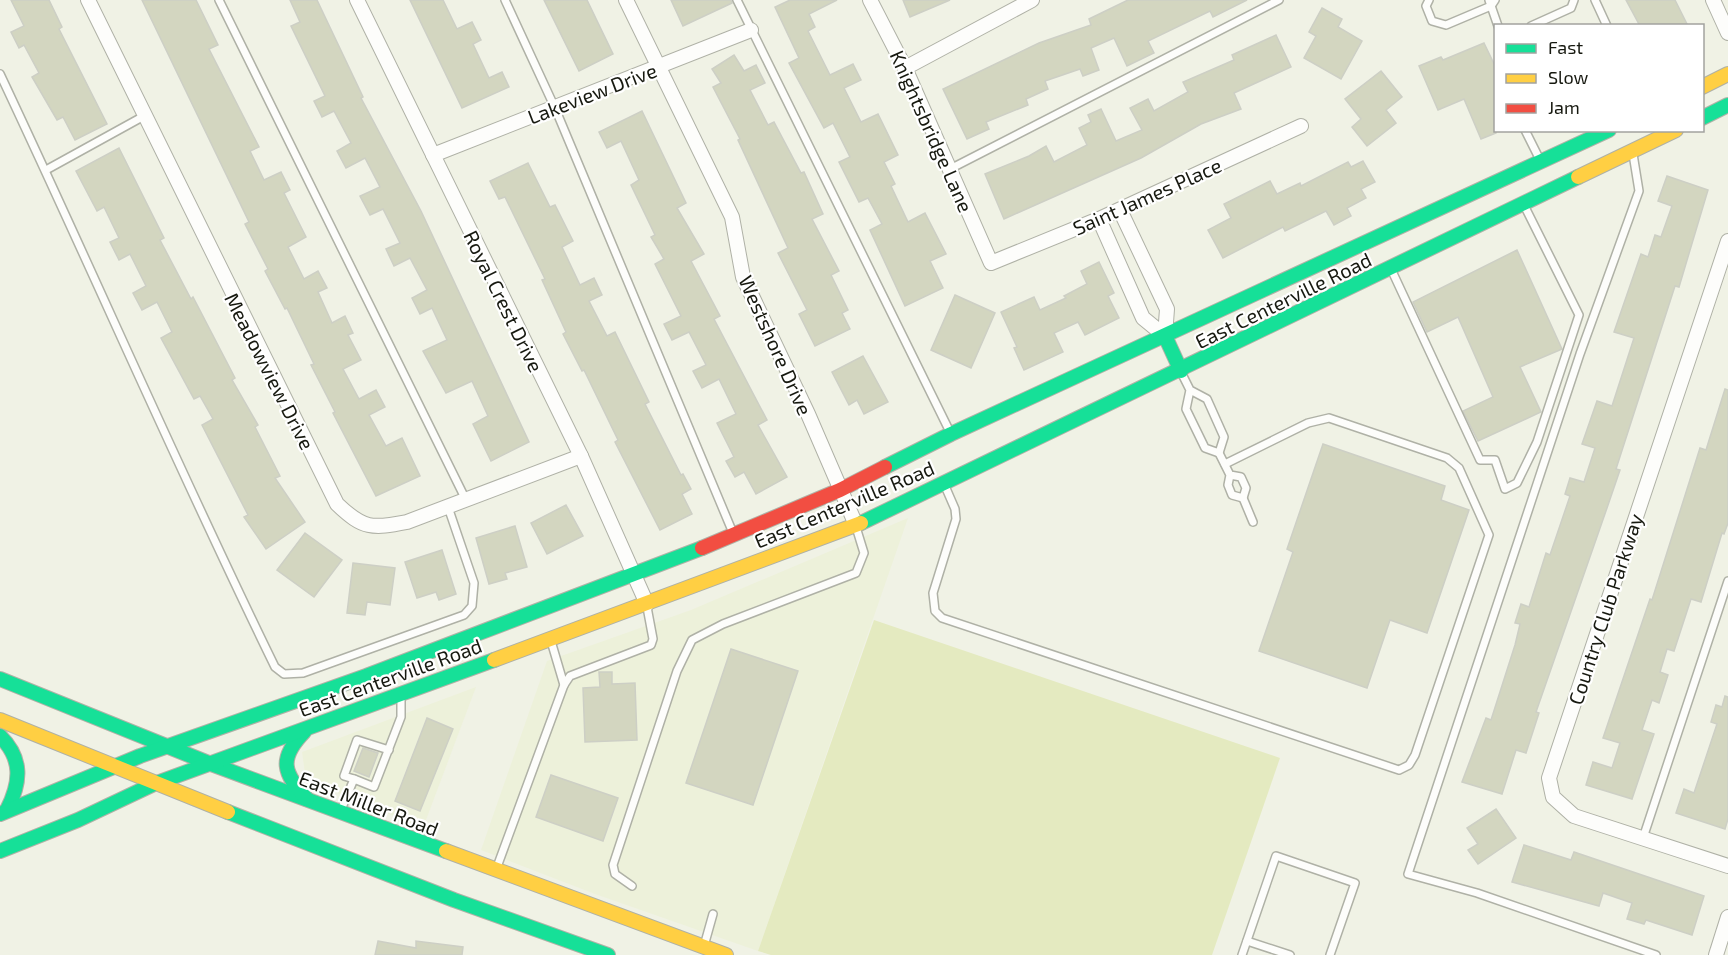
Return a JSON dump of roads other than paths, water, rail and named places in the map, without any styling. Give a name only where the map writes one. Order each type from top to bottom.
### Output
[{"type":"main road","points":[[1704,86],[1728,75]]},
{"type":"main road","points":[[1704,117],[1728,105]]},
{"type":"main road","name":"East Centerville Road","points":[[0,851],[78,820],[154,784],[856,525],[1181,371],[1541,162],[1605,132]]},
{"type":"main road","name":"East Centerville Road","points":[[4,812],[114,766],[633,576],[734,536],[840,490],[951,434],[1165,336],[1524,204],[1672,132]]},
{"type":"main road","points":[[1541,162],[1554,190]]},
{"type":"main road","points":[[1165,336],[1181,371]]},
{"type":"main road","points":[[390,666],[401,694]]},
{"type":"main road","name":"East Miller Road","points":[[0,680],[166,747],[702,951],[726,955]]},
{"type":"main road","points":[[0,720],[154,784],[511,922],[608,955]]},
{"type":"main road","points":[[308,728],[288,746],[285,758],[287,773],[292,784],[309,801]]},
{"type":"main road","points":[[0,736],[14,752],[21,777],[17,792],[4,812]]},
{"type":"street","name":"Meadowview Drive","points":[[88,0],[337,504],[356,522],[380,528],[407,522],[581,456]]},
{"type":"street","name":"Royal Crest Drive","points":[[357,0],[581,456],[646,604]]},
{"type":"street","name":"Westshore Drive","points":[[626,0],[732,217],[742,277],[808,414],[856,525]]},
{"type":"street","name":"Knightsbridge Lane","points":[[870,0],[905,68],[991,263]]},
{"type":"street","points":[[905,68],[1032,0]]},
{"type":"street","points":[[1713,0],[1728,33]]},
{"type":"street","name":"Lakeview Drive","points":[[433,155],[751,30]]},
{"type":"street","name":"Saint James Place","points":[[991,263],[1120,210],[1301,126]]},
{"type":"street","points":[[1120,210],[1167,309],[1165,336]]},
{"type":"street","points":[[1099,219],[1143,318],[1165,336]]},
{"type":"street","name":"Country Club Parkway","points":[[1728,241],[1549,778],[1553,797],[1574,816],[1728,866]]},
{"type":"street","points":[[1716,955],[1728,917]]},
{"type":"lane","points":[[219,0],[466,500]]},
{"type":"lane","points":[[505,0],[555,108],[734,536]]},
{"type":"lane","points":[[737,0],[951,434]]},
{"type":"lane","points":[[950,170],[1279,0]]},
{"type":"lane","points":[[1429,0],[1426,6],[1427,13],[1437,25],[1446,25],[1492,2],[1498,24]]},
{"type":"lane","points":[[1535,24],[1571,8],[1574,0]]},
{"type":"lane","points":[[1595,0],[1606,24]]},
{"type":"lane","points":[[0,74],[46,170],[159,425],[275,667],[284,674],[303,673],[464,615],[472,606],[474,583],[447,507]]},
{"type":"lane","points":[[46,170],[144,116]]},
{"type":"lane","points":[[1526,132],[1541,162]]},
{"type":"lane","points":[[1633,152],[1639,191],[1580,354],[1408,874],[1477,893],[1656,955]]},
{"type":"lane","points":[[1384,254],[1480,460],[1495,460],[1505,489],[1517,483],[1537,442],[1579,315],[1524,204]]},
{"type":"lane","points":[[1181,371],[1190,390],[1186,409],[1205,448],[1219,453],[1230,475],[1228,485],[1232,495],[1243,498]]},
{"type":"lane","points":[[1190,390],[1208,399],[1224,437],[1219,453]]},
{"type":"lane","points":[[944,483],[955,509],[956,519],[933,592],[935,611],[942,618],[1399,770],[1409,765],[1415,755],[1489,535],[1460,468],[1447,458],[1329,418],[1308,423],[1225,464]]},
{"type":"lane","points":[[1230,475],[1241,477],[1246,488],[1243,498],[1253,522]]},
{"type":"lane","points":[[632,886],[615,874],[613,865],[677,671],[692,640],[723,624],[856,573],[864,553],[856,525]]},
{"type":"lane","points":[[1643,838],[1728,581]]},
{"type":"lane","points":[[496,871],[564,685],[570,676],[651,645],[653,639],[646,604]]},
{"type":"lane","points":[[550,639],[564,685]]},
{"type":"lane","points":[[389,750],[357,740],[344,776],[374,787],[389,750],[401,717],[401,694]]},
{"type":"lane","points":[[340,813],[354,779]]},
{"type":"lane","points":[[1242,955],[1276,856],[1355,883],[1330,955]]},
{"type":"lane","points":[[702,951],[713,914]]},
{"type":"lane","points":[[1247,940],[1290,955]]}]
